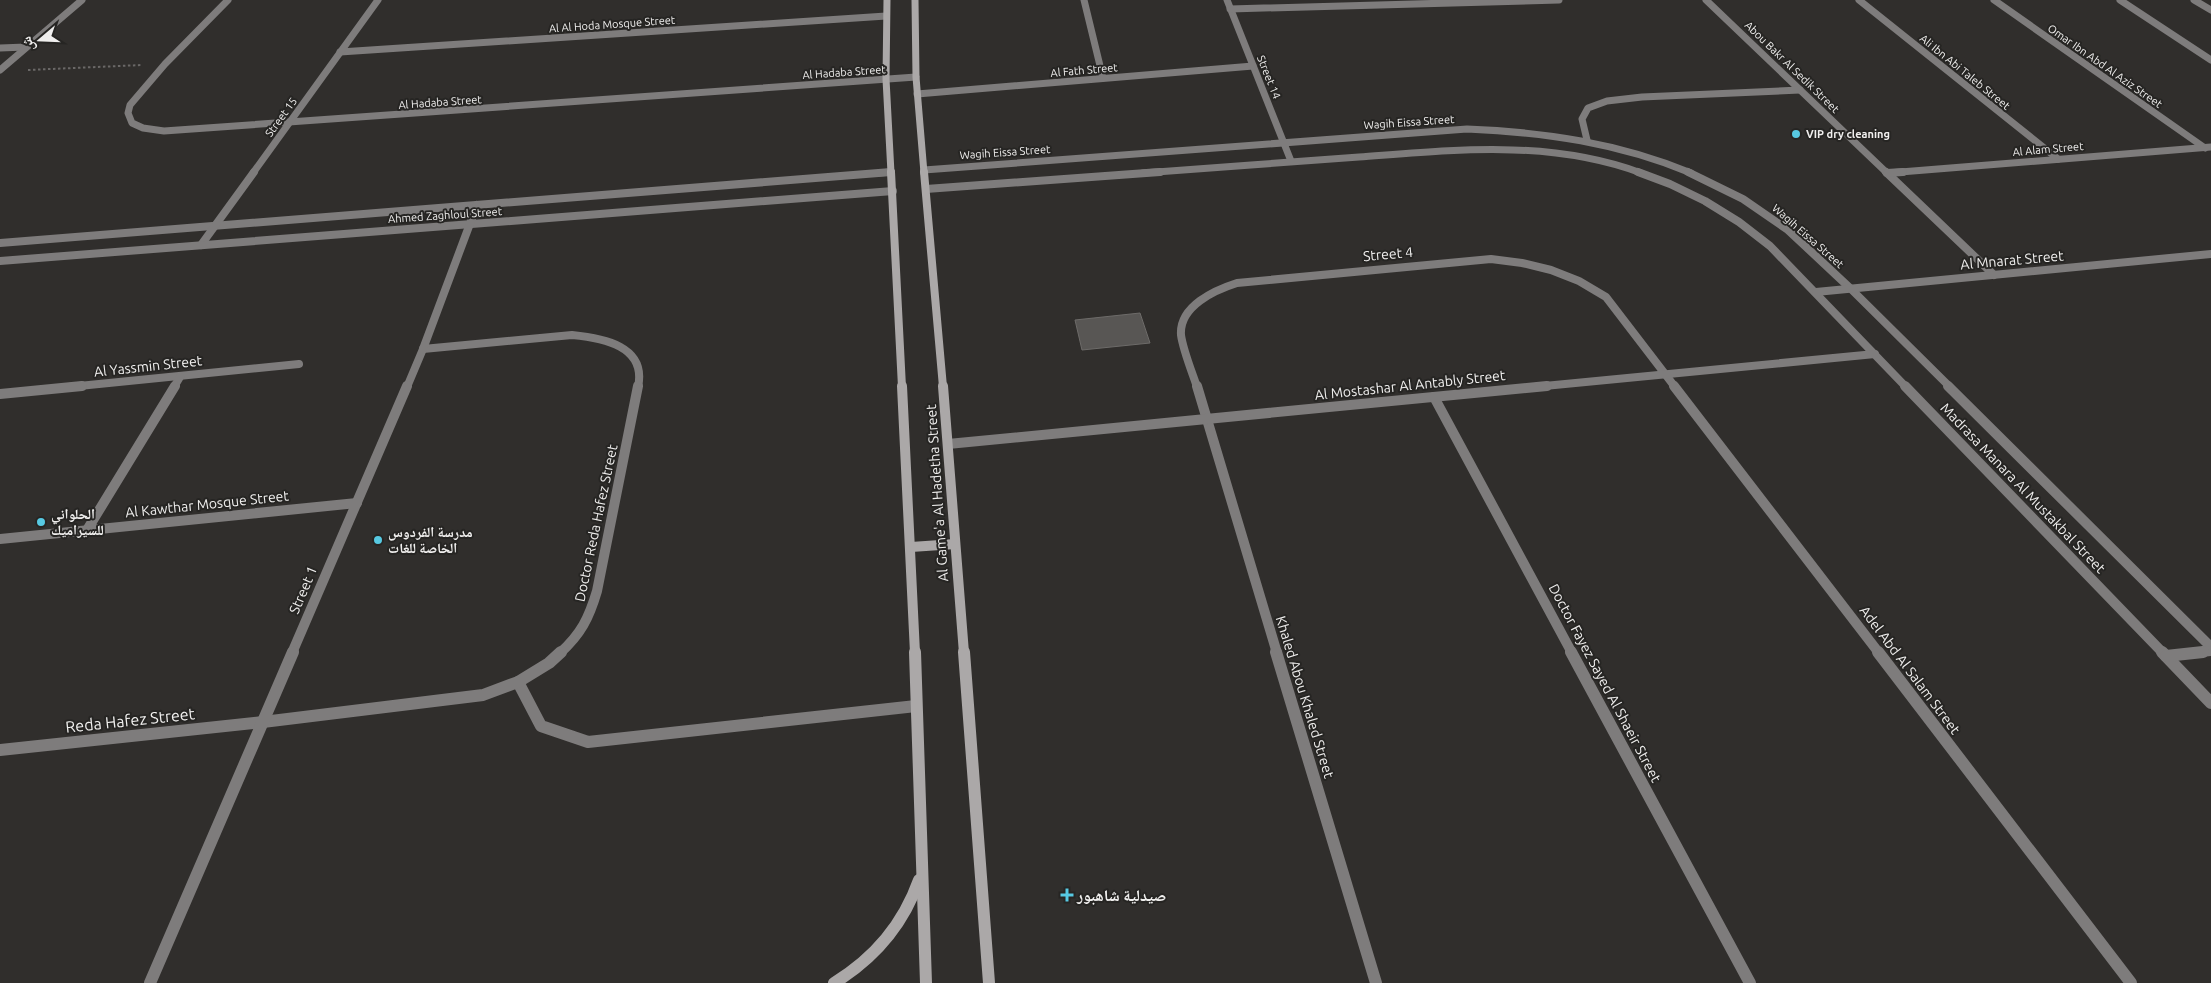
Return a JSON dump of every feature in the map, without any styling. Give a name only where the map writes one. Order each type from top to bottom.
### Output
[{"type":"street","points":[[0,70],[82,0]]},
{"type":"street","name":"Al Hadaba Street","points":[[228,0],[165,64],[130,105],[127,112],[128,118],[132,123],[139,128],[164,131],[916,77]]},
{"type":"street","name":"Street 15","points":[[201,245],[378,0]]},
{"type":"street","name":"Al Game'a Al Hadetha Street","points":[[887,0],[886,80],[911,547],[926,983]]},
{"type":"street","name":"Al Game'a Al Hadetha Street","points":[[915,0],[917,94],[948,444],[989,983]]},
{"type":"street","points":[[1084,0],[1103,78]]},
{"type":"street","name":"Street 14","points":[[1227,0],[1291,161]]},
{"type":"street","points":[[1230,9],[1559,0]]},
{"type":"street","name":"Abou Bakr Al Sedik Street","points":[[1706,0],[1994,275]]},
{"type":"street","name":"Ali Ibn Abi Taleb Street","points":[[1859,0],[2058,159]]},
{"type":"street","name":"Omar Ibn Abd Al Aziz Street","points":[[1994,0],[2208,147]]},
{"type":"street","points":[[2120,0],[2211,60]]},
{"type":"street","points":[[2194,0],[2211,10]]},
{"type":"street","name":"Al Al Hoda Mosque Street","points":[[340,52],[886,16]]},
{"type":"street","points":[[0,48],[26,47]]},
{"type":"street","name":"Al Fath Street","points":[[917,94],[1253,66]]},
{"type":"street","points":[[1587,140],[1582,120],[1588,108],[1607,101],[1642,97],[1800,90]]},
{"type":"street","name":"Wagih Eissa Street","points":[[924,170],[1466,129],[1526,131],[1587,140],[1624,149],[1668,164],[1731,192],[1779,224],[1851,289]]},
{"type":"street","points":[[926,189],[1450,149],[1511,147],[1550,151],[1606,162],[1668,182],[1724,211],[1748,227],[1770,246],[1816,292]]},
{"type":"street","name":"Al Alam Street","points":[[1887,173],[2208,147]]},
{"type":"street","name":"Ahmed Zaghloul Street","points":[[0,243],[891,172]]},
{"type":"street","name":"Ahmed Zaghloul Street","points":[[0,261],[892,191]]},
{"type":"street","name":"Street 1","points":[[150,983],[423,349],[477,205]]},
{"type":"street","name":"Al Mnarat Street","points":[[1816,292],[2211,254]]},
{"type":"street","name":"Street 4","points":[[1205,419],[1181,334],[1184,321],[1191,308],[1203,298],[1219,289],[1237,283],[1267,279],[1468,260],[1516,261],[1541,266],[1586,284],[1606,297],[1665,374]]},
{"type":"street","name":"Madrasa Manara Al Mustakbal Street","points":[[1851,289],[2211,647]]},
{"type":"street","name":"Madrasa Manara Al Mustakbal Street","points":[[1816,292],[2211,703]]},
{"type":"street","name":"Doctor Reda Hafez Street","points":[[263,722],[483,694],[518,682],[549,663],[574,640],[590,616],[640,378],[639,366],[632,355],[622,347],[608,340],[592,336],[572,336],[423,349]]},
{"type":"street","name":"Al Mostashar Al Antably Street","points":[[948,444],[1875,354]]},
{"type":"street","name":"Al Yassmin Street","points":[[0,394],[299,364]]},
{"type":"street","name":"Adel Abd Al Salam Street","points":[[1665,374],[2131,983]]},
{"type":"street","points":[[86,530],[180,377]]},
{"type":"street","name":"Doctor Fayez Sayed Al Shaeir Street","points":[[1434,397],[1750,983]]},
{"type":"street","name":"Khaled Abou Khaled Street","points":[[1205,419],[1376,983]]},
{"type":"street","name":"Al Kawthar Mosque Street","points":[[0,539],[357,503]]},
{"type":"street","points":[[911,547],[955,544]]},
{"type":"street","points":[[2166,656],[2211,651]]},
{"type":"street","points":[[518,682],[540,726],[588,742],[916,706]]},
{"type":"street","name":"Reda Hafez Street","points":[[0,750],[263,722]]},
{"type":"street","points":[[834,983],[868,960],[888,939],[908,909],[922,869]]},
{"type":"path","points":[[20,71],[165,64]]},
{"type":"building","points":[[1140,313],[1150,343],[1082,350],[1075,320]]},
{"type":"place","name":"VIP dry cleaning","points":[[1796,134]]},
{"type":"place","name":"الحلواني للسيراميك","points":[[41,522]]},
{"type":"place","name":"مدرسة الفردوس الخاصة للغات","points":[[378,540]]},
{"type":"place","name":"صيدلية شاهبور","points":[[1067,895]]}]
